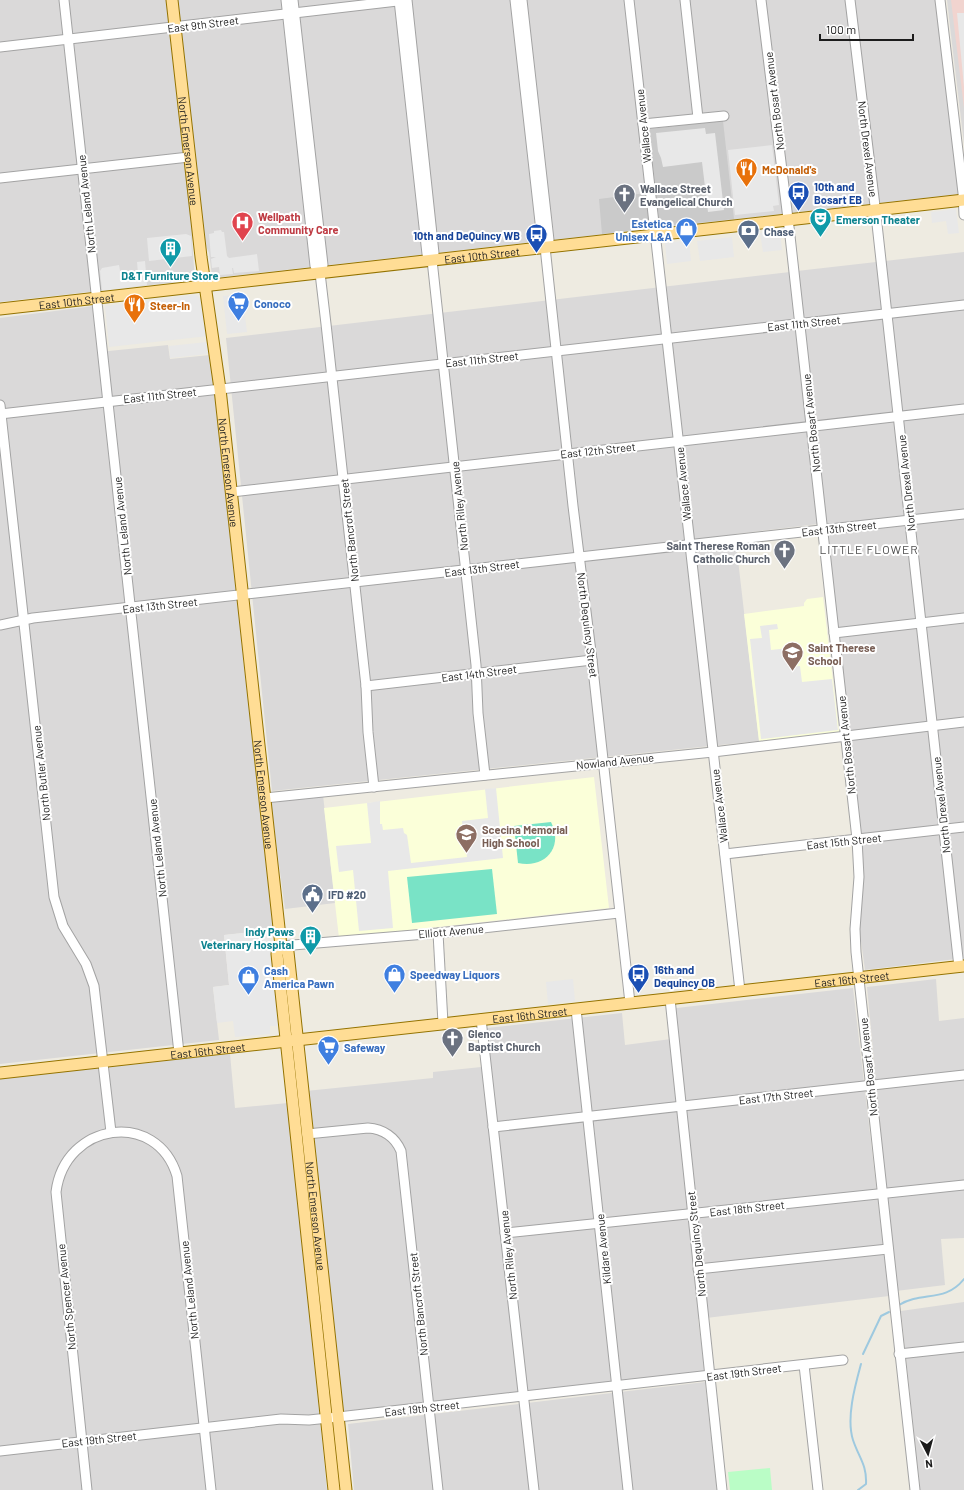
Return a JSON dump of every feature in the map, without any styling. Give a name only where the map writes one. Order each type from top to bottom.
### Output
[{"type":"main road","name":"North Emerson Avenue","points":[[172,0],[201,257],[220,389],[232,492],[281,946],[278,949],[277,954],[307,1134],[332,1418],[334,1490]]},
{"type":"main road","name":"East 10th Street","points":[[0,309],[963,200]]},
{"type":"main road","name":"East 16th Street","points":[[0,1073],[961,966]]},
{"type":"main road","name":"North Emerson Avenue","points":[[292,1040],[332,1418],[346,1490]]},
{"type":"street","name":"North Leland Avenue","points":[[64,0],[179,1052]]},
{"type":"street","name":"North Bancroft Street","points":[[286,0],[291,13],[322,265],[320,272],[366,686],[368,732],[374,787]]},
{"type":"street","name":"North Bancroft Street","points":[[291,13],[294,0]]},
{"type":"street","name":"East 9th Street","points":[[0,47],[175,28],[403,0]]},
{"type":"street","name":"North Riley Avenue","points":[[403,0],[417,131],[434,253],[432,260],[466,570],[476,673],[478,713],[485,775]]},
{"type":"street","name":"North Dequincy Street","points":[[515,0],[549,240],[545,247],[556,351],[604,762],[619,913],[630,1003]]},
{"type":"street","name":"North Dequincy Street","points":[[522,0],[532,117]]},
{"type":"street","name":"Wallace Avenue","points":[[629,0],[740,991]]},
{"type":"street","points":[[685,0],[698,118]]},
{"type":"street","name":"North Bosart Avenue","points":[[762,0],[800,323],[857,839],[859,877],[855,935],[858,978],[915,1490]]},
{"type":"street","name":"North Drexel Avenue","points":[[850,0],[876,210],[932,726],[961,966]]},
{"type":"street","points":[[940,0],[963,193],[964,214]]},
{"type":"street","points":[[643,124],[724,116]]},
{"type":"street","points":[[0,178],[189,157]]},
{"type":"street","name":"East 11th Street","points":[[0,411],[220,389],[964,305]]},
{"type":"street","name":"East 12th Street","points":[[232,492],[964,409]]},
{"type":"street","name":"North Butler Avenue","points":[[0,411],[54,898],[63,926],[83,958],[92,980],[95,994],[111,1132]]},
{"type":"street","name":"East 13th Street","points":[[0,626],[24,620],[964,514]]},
{"type":"street","points":[[834,633],[964,618]]},
{"type":"street","name":"East 14th Street","points":[[366,686],[592,660]]},
{"type":"street","name":"Nowland Avenue","points":[[265,798],[713,752],[964,722]]},
{"type":"street","name":"East 15th Street","points":[[724,854],[964,827]]},
{"type":"street","name":"Elliott Avenue","points":[[281,946],[438,933],[619,913]]},
{"type":"street","points":[[438,933],[443,1023]]},
{"type":"street","name":"North Dequincy Street","points":[[670,999],[722,1490]]},
{"type":"street","name":"Kildare Avenue","points":[[576,1009],[628,1490]]},
{"type":"street","name":"North Riley Avenue","points":[[481,1019],[534,1490]]},
{"type":"street","name":"East 17th Street","points":[[493,1126],[964,1075]]},
{"type":"street","name":"North Bancroft Street","points":[[307,1134],[368,1128],[378,1129],[387,1133],[400,1148],[403,1157],[438,1490]]},
{"type":"street","name":"North Leland Avenue","points":[[111,1132],[129,1133],[152,1142],[167,1156],[176,1174],[211,1490]]},
{"type":"street","name":"North Spencer Avenue","points":[[87,1490],[56,1192],[62,1169],[75,1150],[92,1138],[111,1132]]},
{"type":"street","name":"East 18th Street","points":[[505,1233],[964,1185]]},
{"type":"street","points":[[698,1269],[888,1249]]},
{"type":"street","points":[[900,1354],[964,1347]]},
{"type":"street","name":"East 19th Street","points":[[0,1451],[281,1420],[332,1418],[843,1360]]},
{"type":"street","points":[[804,1365],[818,1490]]},
{"type":"shaded area","points":[[0,0],[168,0],[193,228],[192,240],[195,280],[0,302]]},
{"type":"shaded area","points":[[177,0],[935,0],[959,194],[215,278],[212,276],[209,253],[204,241]]},
{"type":"shaded area","points":[[947,0],[964,0],[964,144],[951,35]]},
{"type":"shaded area","points":[[951,0],[964,0],[964,108]]},
{"type":"shaded area","points":[[957,13],[964,13],[964,87]]},
{"type":"shaded area","points":[[723,121],[734,219],[660,227],[649,129]]},
{"type":"shaded area","points":[[705,128],[706,134],[715,133],[724,210],[708,212],[702,162],[663,167],[658,151],[656,133]]},
{"type":"shaded area","points":[[772,145],[779,205],[773,206],[774,211],[735,215],[728,150]]},
{"type":"shaded area","name":"Wallace Street Evangelical Church","points":[[646,193],[650,228],[602,234],[599,199]]},
{"type":"shaded area","points":[[956,209],[959,233],[948,234],[946,221],[932,223],[931,212]]},
{"type":"shaded area","points":[[221,230],[224,232],[227,256],[229,258],[257,254],[259,271],[234,273],[232,268],[233,274],[220,275],[219,267],[212,268],[211,259],[216,257],[211,257],[209,234],[214,233],[214,231]]},
{"type":"shaded area","points":[[780,231],[782,250],[763,252],[760,233]]},
{"type":"shaded area","points":[[186,234],[191,236],[192,256],[149,261],[147,238]]},
{"type":"shaded area","points":[[732,237],[734,257],[700,261],[697,241]]},
{"type":"shaded area","points":[[689,240],[691,261],[667,264],[665,243]]},
{"type":"shaded area","points":[[964,252],[964,958],[865,970],[859,926],[862,896],[862,858],[797,271]]},
{"type":"shaded area","points":[[145,261],[147,285],[102,290],[100,271],[102,268],[119,265],[121,276],[138,274],[137,262]]},
{"type":"shaded area","points":[[790,272],[818,524],[735,534],[759,741],[272,791],[226,338]]},
{"type":"shaded area","points":[[242,294],[247,332],[227,334],[223,296]]},
{"type":"shaded area","points":[[196,295],[201,299],[208,336],[109,347],[105,306]]},
{"type":"shaded area","points":[[94,306],[99,352],[168,345],[170,359],[210,355],[273,930],[224,935],[229,985],[213,987],[219,1040],[0,1064],[0,318]]},
{"type":"shaded area","points":[[207,342],[208,354],[170,358],[169,346]]},
{"type":"shaded area","name":"Saint Therese School","points":[[823,597],[839,732],[759,741],[744,614],[804,606],[807,599]]},
{"type":"shaded area","points":[[777,624],[778,629],[769,630],[771,650],[798,647],[799,656],[790,658],[791,667],[800,666],[802,682],[832,679],[838,730],[761,739],[750,639],[762,638],[760,626]]},
{"type":"shaded area","name":"Scecina Memorial High School","points":[[594,777],[609,908],[339,938],[324,808]]},
{"type":"shaded area","points":[[496,788],[503,858],[388,871],[393,928],[359,931],[353,870],[339,872],[336,846],[371,843],[367,803],[380,801],[380,824],[382,824],[383,830],[403,828],[404,833],[407,835],[411,863],[467,857],[462,821],[488,818],[485,789]]},
{"type":"shaded area","points":[[323,795],[335,903],[285,909],[271,805],[272,802]]},
{"type":"shaded area","points":[[269,930],[278,1026],[270,1026],[270,1034],[235,1037],[233,1021],[217,1023],[213,987],[229,985],[224,935]]},
{"type":"shaded area","points":[[573,979],[575,1001],[548,1004],[546,982]]},
{"type":"shaded area","points":[[936,979],[939,1021],[964,1018],[964,1238],[941,1239],[945,1285],[896,1291],[867,987]]},
{"type":"shaded area","points":[[853,988],[889,1296],[698,1319],[705,1372],[345,1411],[341,1409],[306,1091],[433,1078],[433,1072],[491,1066],[487,1028],[622,1013],[625,1045],[671,1039],[668,1009]]},
{"type":"shaded area","points":[[230,1054],[235,1108],[288,1103],[327,1490],[0,1490],[0,1079]]},
{"type":"shaded area","points":[[964,1302],[964,1490],[920,1490],[901,1311]]},
{"type":"shaded area","points":[[705,1382],[717,1490],[354,1490],[348,1424]]},
{"type":"green space","points":[[551,822],[555,840],[550,854],[536,863],[518,863],[514,826]]},
{"type":"green space","points":[[492,869],[497,914],[412,923],[407,877]]},
{"type":"green space","points":[[770,1468],[772,1490],[730,1490],[728,1472]]},
{"type":"waterway","points":[[899,1305],[916,1298],[941,1294],[949,1291],[964,1279]]},
{"type":"waterway","points":[[863,1354],[881,1316],[889,1312]]},
{"type":"waterway","points":[[858,1490],[866,1484],[866,1477],[864,1466],[853,1440],[850,1422],[852,1402],[861,1364]]},
{"type":"place","name":"McDonald's","points":[[746,188]]},
{"type":"place","name":"10th and Bosart EB","points":[[798,212]]},
{"type":"place","name":"Wallace Street Evangelical Church","points":[[624,214]]},
{"type":"place","name":"Emerson Theater","points":[[821,238]]},
{"type":"place","name":"Wellpath Community Care","points":[[243,242]]},
{"type":"place","name":"Estetica Unisex L&A","points":[[687,248]]},
{"type":"place","name":"Chase","points":[[748,250]]},
{"type":"place","name":"10th and DeQuincy WB","points":[[536,254]]},
{"type":"place","name":"D&T Furniture Store","points":[[170,268]]},
{"type":"place","name":"Conoco","points":[[239,322]]},
{"type":"place","name":"Steer-In","points":[[135,324]]},
{"type":"place","name":"Saint Therese Roman Catholic Church","points":[[785,570]]},
{"type":"place","name":"Saint Therese School","points":[[792,672]]},
{"type":"place","name":"Scecina Memorial High School","points":[[466,854]]},
{"type":"place","name":"IFD #20","points":[[313,914]]},
{"type":"place","name":"Indy Paws Veterinary Hospital","points":[[310,956]]},
{"type":"place","name":"Speedway Liquors","points":[[394,994]]},
{"type":"place","name":"16th and Dequincy OB","points":[[639,994]]},
{"type":"place","name":"Cash America Pawn","points":[[248,996]]},
{"type":"place","name":"Glenco Baptist Church","points":[[452,1058]]},
{"type":"place","name":"Safeway","points":[[329,1066]]},
{"type":"district","name":"LITTLE FLOWER","points":[[869,549]]}]
